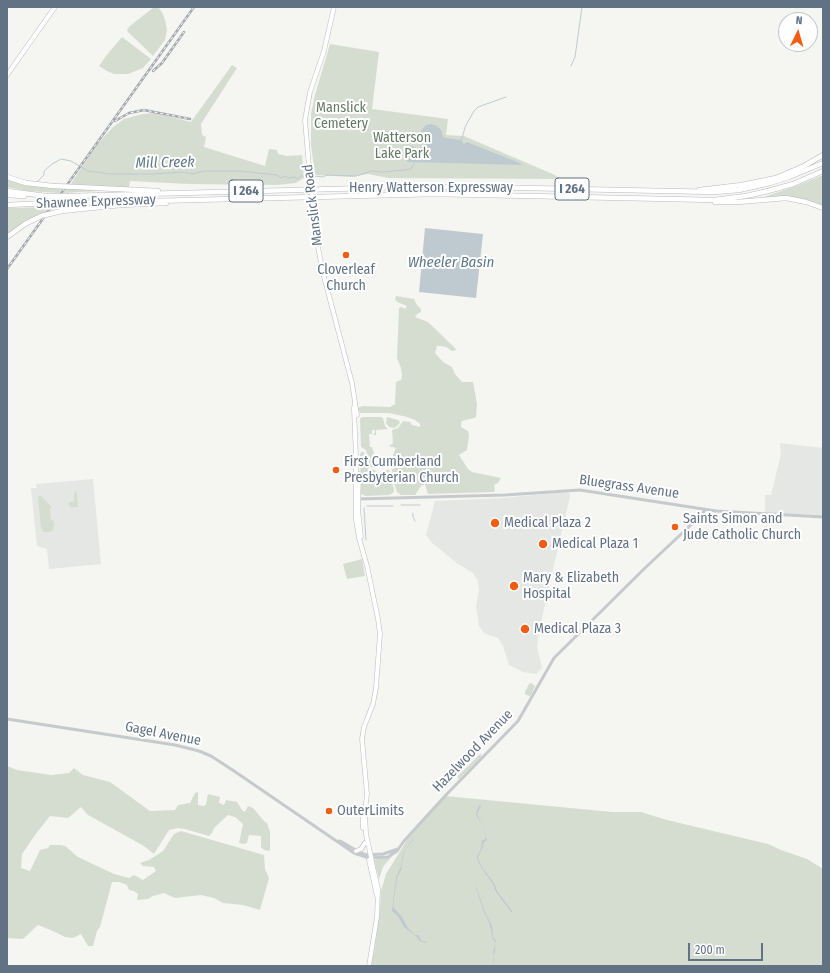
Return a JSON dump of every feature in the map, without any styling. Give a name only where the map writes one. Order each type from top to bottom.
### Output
[{"type":"highway","points":[[693,192],[704,189],[742,185],[776,178],[804,166],[823,155]]},
{"type":"highway","name":"Henry Watterson Expressway","points":[[8,193],[18,196],[69,196],[428,186],[720,192],[755,187],[789,177],[823,163]]},
{"type":"highway","name":"Henry Watterson Expressway","points":[[185,200],[436,194],[699,200],[729,198],[761,193],[793,184],[823,171]]},
{"type":"highway","points":[[7,177],[30,184],[176,193]]},
{"type":"highway","points":[[699,200],[730,203],[778,198],[806,202],[823,208]]},
{"type":"highway","points":[[7,237],[20,227],[41,216],[62,211],[120,205],[168,203],[185,200]]},
{"type":"highway","name":"Shawnee Expressway","points":[[10,205],[185,200]]},
{"type":"main road","points":[[7,76],[54,7]]},
{"type":"main road","name":"Manslick Road","points":[[334,7],[328,39],[310,92],[305,120],[306,147],[318,247],[323,273],[357,408],[359,452],[357,499],[359,520],[364,557],[380,634],[376,688],[364,727],[362,739],[366,790],[365,843],[369,856]]},
{"type":"main road","name":"Manslick Road","points":[[365,834],[377,897],[377,917],[369,966]]},
{"type":"main road","points":[[356,851],[361,849],[365,843]]},
{"type":"street","name":"Bluegrass Avenue","points":[[357,499],[505,495],[574,490],[705,509],[823,517]]},
{"type":"street","name":"Hazelwood Avenue","points":[[369,856],[388,857],[394,853],[446,795],[518,721],[554,658],[645,568],[695,522],[705,509]]},
{"type":"street","name":"Gagel Avenue","points":[[7,719],[175,745],[199,751],[219,761],[354,853],[363,857],[369,856]]},
{"type":"street","name":"Gagel Avenue","points":[[338,841],[362,854],[369,856]]},
{"type":"shaded area","points":[[780,443],[823,448],[823,517],[765,514],[765,495],[771,495],[781,454]]},
{"type":"shaded area","points":[[93,479],[101,564],[49,569],[47,549],[37,546],[31,488],[37,488],[36,484]]},
{"type":"shaded area","name":"Mary & Elizabeth Hospital","points":[[567,492],[570,496],[540,626],[537,646],[542,668],[536,674],[523,672],[509,665],[503,646],[498,638],[484,633],[479,626],[476,606],[479,591],[478,581],[473,573],[458,564],[431,542],[426,535],[435,501],[502,498]]},
{"type":"green space","points":[[154,7],[158,7],[162,12],[167,30],[165,40],[153,56],[127,30]]},
{"type":"green space","points":[[122,37],[151,59],[143,68],[128,74],[114,74],[99,66]]},
{"type":"green space","points":[[330,44],[379,52],[372,109],[448,119],[446,135],[464,136],[555,175],[559,179],[388,178],[368,174],[352,177],[315,175],[311,145],[311,114]]},
{"type":"green space","points":[[232,65],[237,68],[201,124],[202,135],[206,137],[204,147],[265,166],[269,149],[277,150],[278,154],[287,156],[302,155],[304,178],[296,183],[276,185],[189,184],[130,181],[129,188],[70,185],[96,146],[112,128],[124,119],[143,114],[155,113],[191,122]]},
{"type":"green space","points":[[823,175],[823,207],[807,200],[761,198],[799,185]]},
{"type":"green space","points":[[7,179],[63,188],[59,193],[28,191],[7,187]]},
{"type":"green space","points":[[67,188],[90,190],[99,191],[63,193]]},
{"type":"green space","points":[[50,207],[46,212],[25,221],[7,235],[7,208]]},
{"type":"green space","points":[[396,296],[414,299],[421,309],[421,312],[415,317],[428,322],[456,349],[452,351],[446,347],[437,346],[435,353],[443,362],[452,367],[455,374],[462,382],[473,382],[477,404],[476,417],[462,421],[461,427],[468,431],[469,435],[467,450],[459,455],[468,469],[472,472],[501,478],[498,483],[494,485],[495,491],[428,494],[425,484],[421,486],[415,495],[401,495],[397,492],[393,480],[392,469],[394,469],[393,455],[396,448],[389,446],[393,443],[392,430],[398,428],[403,421],[410,422],[412,425],[420,427],[420,424],[407,417],[389,413],[360,413],[358,408],[362,406],[390,407],[395,404],[396,382],[401,380],[402,376],[397,358],[399,308],[401,307],[405,309],[407,306],[397,302],[395,299]]},
{"type":"green space","points":[[362,417],[381,417],[383,418],[385,426],[388,429],[376,430],[376,435],[373,434],[375,433],[375,430],[372,430],[372,434],[369,434],[370,447],[372,447],[374,454],[372,455],[373,466],[375,466],[375,468],[370,467],[366,450],[361,447],[360,419]]},
{"type":"green space","points":[[387,417],[400,422],[395,428],[389,427],[386,423]]},
{"type":"green space","points":[[364,452],[367,467],[369,469],[375,470],[376,472],[385,472],[386,470],[389,470],[394,490],[393,493],[389,495],[366,496],[361,494],[360,454]]},
{"type":"green space","points":[[75,491],[77,492],[78,507],[71,507],[68,503],[74,501]]},
{"type":"green space","points":[[39,496],[41,496],[52,507],[50,509],[51,520],[54,521],[54,527],[53,530],[49,532],[44,532],[41,528]]},
{"type":"green space","points":[[362,559],[365,576],[347,579],[343,564]]},
{"type":"green space","points":[[531,683],[535,686],[531,695],[529,696],[525,694],[525,692]]},
{"type":"green space","points":[[480,754],[481,757],[458,779],[458,776]]},
{"type":"green space","points":[[7,766],[17,770],[51,775],[69,773],[74,768],[83,775],[110,782],[150,811],[175,810],[178,805],[190,803],[195,793],[198,792],[198,805],[204,806],[206,804],[208,794],[220,797],[219,803],[224,805],[226,800],[237,802],[245,812],[248,806],[253,808],[267,823],[270,832],[270,851],[264,850],[261,847],[261,836],[249,835],[247,843],[239,843],[243,824],[235,817],[228,815],[214,828],[209,836],[185,829],[178,828],[169,830],[154,854],[144,846],[88,815],[81,807],[68,818],[50,816],[22,854],[21,868],[30,871],[40,850],[48,848],[50,845],[59,845],[65,846],[78,857],[114,874],[129,878],[134,875],[143,880],[156,871],[154,867],[143,866],[140,863],[149,860],[163,851],[174,834],[181,831],[264,855],[265,869],[269,878],[260,910],[243,905],[223,903],[214,898],[201,895],[175,898],[164,893],[148,899],[137,900],[138,894],[129,890],[127,885],[119,882],[112,882],[100,927],[97,931],[93,946],[88,946],[81,934],[73,938],[65,937],[38,925],[23,939],[7,938]]},
{"type":"green space","points":[[445,796],[612,812],[641,812],[667,820],[768,844],[807,859],[823,869],[823,966],[370,966],[374,953],[381,891],[386,874],[407,840]]},
{"type":"green space","points":[[392,856],[383,867],[379,879],[374,860]]},
{"type":"water","points":[[431,124],[437,126],[441,130],[443,137],[461,140],[464,144],[467,142],[523,165],[408,162],[404,157],[404,149],[407,146],[413,146],[421,151],[424,149],[425,143],[421,140],[420,132],[426,125]]},
{"type":"water","name":"Wheeler Basin","points":[[425,228],[483,234],[476,298],[419,292]]},
{"type":"water","points":[[480,805],[481,806],[477,814],[482,823],[476,815]]},
{"type":"water","points":[[482,823],[487,840],[484,842],[478,859],[512,913],[496,892],[493,884],[481,867],[477,859],[482,841],[486,838]]},
{"type":"water","points":[[413,839],[404,852],[401,870],[397,878],[393,907],[402,917],[408,928],[415,935],[418,935],[422,941],[427,942],[425,943],[420,941],[404,927],[398,916],[392,911],[396,878],[401,866],[403,853]]},
{"type":"water","points":[[476,886],[485,912],[492,926],[493,937],[496,943],[493,939],[489,922],[484,912]]},
{"type":"water","points":[[496,944],[493,966],[493,951]]},
{"type":"waterway","name":"Mill Creek","points":[[571,66],[575,57],[582,7]]},
{"type":"waterway","name":"Mill Creek","points":[[461,140],[465,127],[478,107],[506,97]]},
{"type":"waterway","name":"Mill Creek","points":[[37,182],[44,175],[44,171],[61,159],[71,161],[88,171],[111,174],[184,172],[192,174],[204,171],[240,171],[277,175],[281,178],[286,176],[288,178],[294,177],[298,179],[301,176],[304,176]]},
{"type":"waterway","name":"Mill Creek","points":[[314,176],[356,176],[371,171],[382,172],[405,170],[411,169],[415,162]]},
{"type":"waterway","points":[[401,505],[420,505]]},
{"type":"waterway","points":[[367,506],[393,506]]},
{"type":"waterway","points":[[364,508],[366,540]]},
{"type":"waterway","points":[[413,513],[415,521]]},
{"type":"railway","points":[[7,269],[194,7]]},
{"type":"railway","points":[[153,71],[162,63],[184,32]]},
{"type":"railway","points":[[115,121],[129,113],[144,110],[190,119]]},
{"type":"place","name":"Cloverleaf Church","points":[[346,255]]},
{"type":"place","name":"First Cumberland Presbyterian Church","points":[[336,470]]},
{"type":"place","name":"Medical Plaza 2","points":[[495,523]]},
{"type":"place","name":"Saints Simon and Jude Catholic Church","points":[[675,527]]},
{"type":"place","name":"Medical Plaza 1","points":[[543,544]]},
{"type":"place","name":"Mary & Elizabeth Hospital","points":[[514,586]]},
{"type":"place","name":"Medical Plaza 3","points":[[525,629]]},
{"type":"place","name":"OuterLimits","points":[[329,811]]},
{"type":"park label","name":"Manslick Cemetery","points":[[341,116]]},
{"type":"park label","name":"Watterson Lake Park","points":[[402,146]]}]
